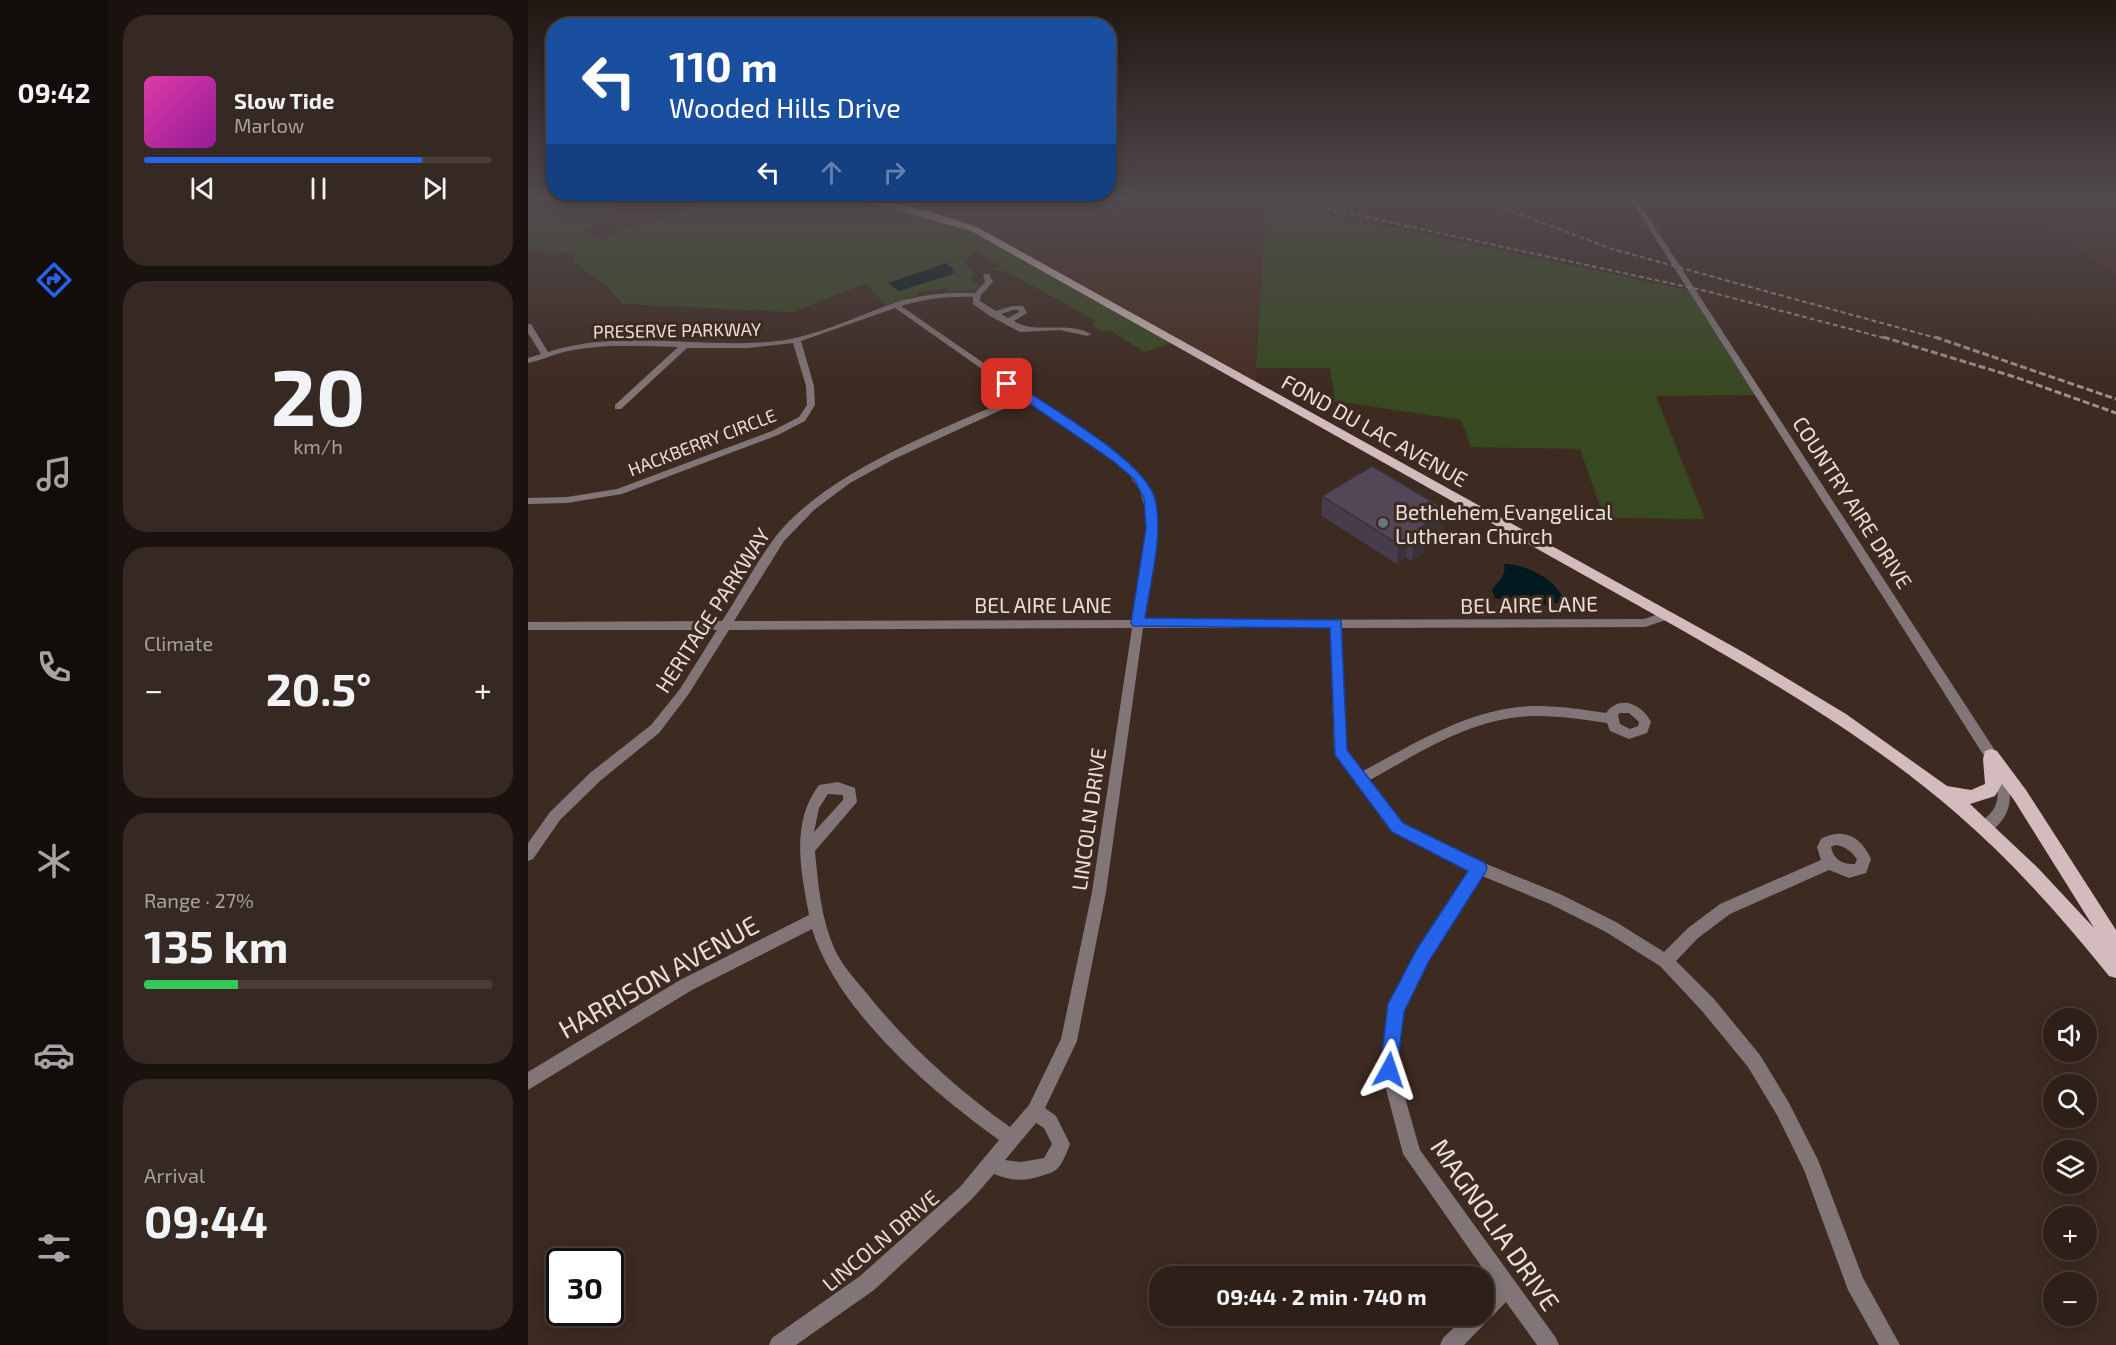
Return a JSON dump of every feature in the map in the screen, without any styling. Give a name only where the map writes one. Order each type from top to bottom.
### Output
[{"type":"main road","name":"FOND DU LAC AVENUE","points":[[1034,263],[1224,366],[1816,701],[1941,790],[2019,863],[2116,969]]},
{"type":"main road","points":[[1941,790],[1966,797],[1989,792],[1994,786],[1990,756]]},
{"type":"main road","points":[[1990,756],[2018,792],[2116,947]]},
{"type":"street","name":"COUNTRY AIRE DRIVE","points":[[1674,263],[1990,756],[2001,777],[2005,796],[1997,819],[1984,829]]},
{"type":"street","points":[[986,276],[989,282],[977,295],[979,305],[993,314],[1023,330],[1066,329],[1087,334]]},
{"type":"street","name":"PRESERVE PARKWAY","points":[[528,361],[544,354],[621,342],[747,345],[796,339],[931,294],[977,295]]},
{"type":"street","name":"LINCOLN DRIVE","points":[[779,1345],[867,1283],[966,1193],[1035,1111],[1069,1041],[1099,892],[1152,528],[1149,499],[1139,478],[1117,459],[895,305]]},
{"type":"street","points":[[993,314],[1020,308],[1023,313],[1007,322]]},
{"type":"street","points":[[528,326],[544,354]]},
{"type":"street","name":"HACKBERRY CIRCLE","points":[[528,501],[567,500],[620,492],[753,442],[802,419],[811,405],[810,386],[796,339]]},
{"type":"street","points":[[618,407],[686,344]]},
{"type":"street","name":"HERITAGE PARKWAY","points":[[528,855],[555,816],[595,777],[655,729],[684,692],[780,539],[810,508],[847,481],[891,457],[1025,396]]},
{"type":"street","name":"BEL AIRE LANE","points":[[528,626],[1646,623],[1665,616]]},
{"type":"street","points":[[1336,624],[1340,751],[1398,827],[1479,868],[1564,904],[1611,927],[1665,961],[1708,1005],[1754,1061],[1783,1109],[1812,1166],[1855,1283],[1890,1345]]},
{"type":"street","points":[[1361,778],[1470,722],[1517,712],[1552,712],[1610,718]]},
{"type":"street","points":[[807,850],[816,919],[834,964],[887,1034],[938,1085],[1012,1139]]},
{"type":"street","points":[[1665,961],[1693,933],[1725,909],[1831,863]]},
{"type":"street","name":"MAGNOLIA DRIVE","points":[[1479,868],[1423,955],[1395,1010],[1389,1070],[1412,1154],[1549,1345]]},
{"type":"street","name":"HARRISON AVENUE","points":[[528,1082],[686,985],[816,919]]},
{"type":"street","points":[[992,1163],[1005,1170],[1028,1172],[1050,1164],[1061,1144],[1050,1122],[1035,1111]]},
{"type":"street","points":[[1494,1301],[1506,1288]]},
{"type":"street","points":[[1450,1345],[1469,1326]]},
{"type":"shaded area","points":[[1042,263],[1263,263],[1256,381]]},
{"type":"shaded area","points":[[2098,263],[2116,263],[2116,276]]},
{"type":"green space","points":[[574,263],[966,263],[975,273],[971,280],[981,285],[978,290],[948,292],[948,288],[918,292],[918,295],[886,305],[866,283],[793,312],[623,304],[603,283]]},
{"type":"green space","points":[[994,263],[1028,263],[1171,343],[1145,352],[1109,330],[1101,331],[1092,326],[1095,320],[1007,272],[993,269],[999,266]]},
{"type":"green space","points":[[1262,263],[1559,263],[1688,290],[1755,395],[1656,396],[1705,519],[1604,518],[1580,449],[1471,447],[1461,420],[1335,401],[1330,368],[1256,368]]},
{"type":"water","points":[[946,263],[954,270],[953,274],[899,291],[888,283]]},
{"type":"water","points":[[1504,564],[1531,570],[1549,580],[1561,594],[1564,602],[1534,606],[1495,598],[1492,590],[1503,575]]},
{"type":"building","points":[[1372,466],[1446,510],[1420,528],[1427,532],[1414,541],[1408,537],[1398,544],[1322,496]]},
{"type":"railway","points":[[1576,263],[1706,291],[1888,339]]},
{"type":"railway","points":[[1662,263],[1940,339]]},
{"type":"railway","points":[[1883,337],[2015,377],[2116,413]]},
{"type":"railway","points":[[1935,337],[2116,399]]},
{"type":"place","name":"Bethlehem Evangelical Lutheran Church","points":[[1383,523]]},
{"type":"route","points":[[1007,384],[1117,459],[1139,478],[1149,499],[1152,528],[1138,623],[1336,624],[1340,751],[1398,827],[1479,868],[1423,955],[1395,1010],[1389,1070]]}]
